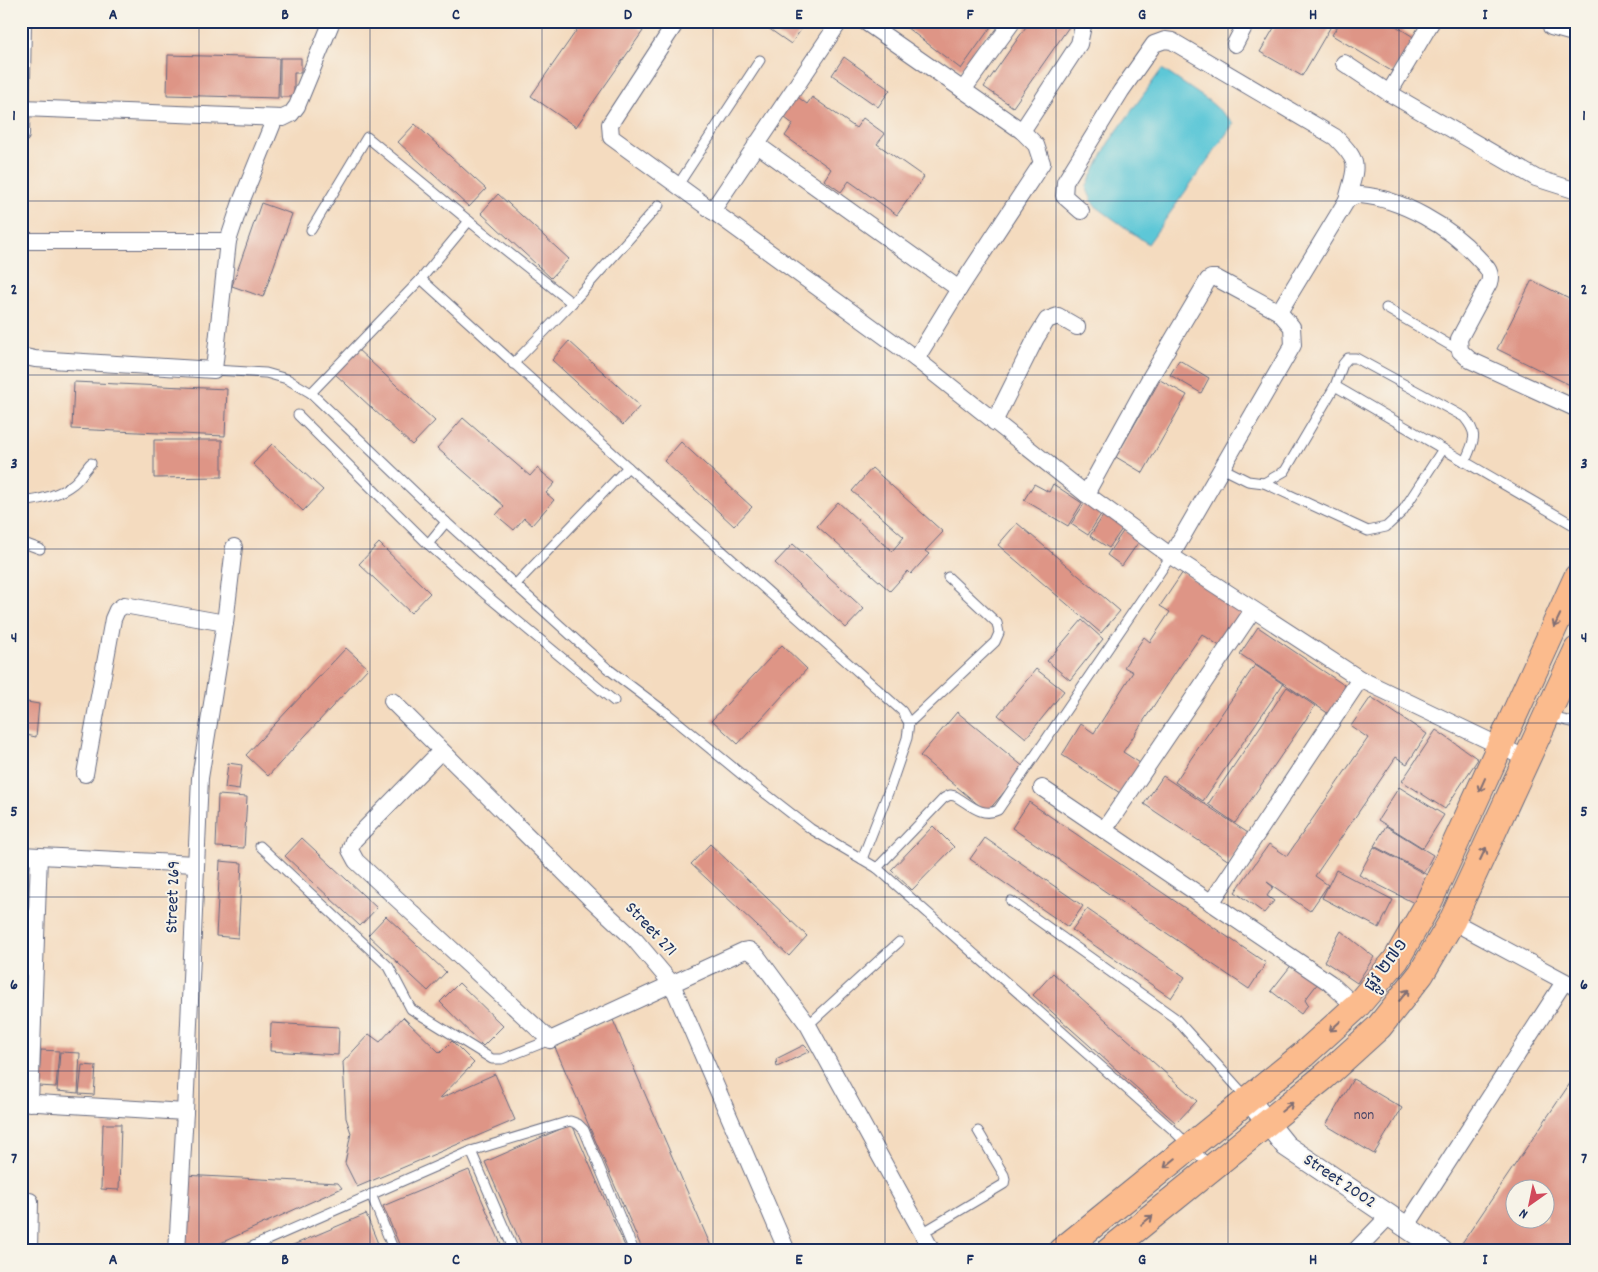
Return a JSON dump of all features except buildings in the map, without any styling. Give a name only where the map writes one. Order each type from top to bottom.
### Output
[{"type":"main road","name":"ផ្លូវ ២៧១","points":[[1062,1251],[1303,1055],[1356,1007],[1396,960],[1427,906],[1577,577]]},
{"type":"main road","name":"ផ្លូវ ២៧១","points":[[1109,1251],[1324,1077],[1379,1027],[1421,974],[1452,921],[1577,650]]},
{"type":"street","points":[[21,135],[23,21]]},
{"type":"street","points":[[22,108],[284,118],[291,114],[297,106],[332,21]]},
{"type":"street","points":[[677,21],[610,124],[611,137],[916,359],[1086,494],[1171,556],[1360,679],[1527,759]]},
{"type":"street","points":[[712,211],[840,21]]},
{"type":"street","points":[[864,21],[1022,131],[1036,145],[1042,163],[959,289],[916,359]]},
{"type":"street","points":[[963,90],[1013,21]]},
{"type":"street","points":[[1022,131],[1079,44],[1083,26],[1079,21]]},
{"type":"street","points":[[1235,44],[1247,21]]},
{"type":"street","points":[[1389,93],[1432,21]]},
{"type":"street","points":[[1551,27],[1577,34]]},
{"type":"street","points":[[1081,211],[1064,196],[1065,182],[1127,83],[1154,44],[1164,40],[1172,41],[1335,137],[1351,153],[1355,167],[1347,200],[1279,312]]},
{"type":"street","points":[[1344,63],[1389,93],[1536,178],[1577,191]]},
{"type":"street","points":[[21,356],[35,359],[214,370],[228,241],[241,202],[275,118]]},
{"type":"street","points":[[756,144],[959,289]]},
{"type":"street","points":[[1347,200],[1359,194],[1397,204],[1442,226],[1465,244],[1489,269],[1491,276],[1459,340],[1460,352],[1470,360],[1577,409]]},
{"type":"street","points":[[21,240],[228,241]]},
{"type":"street","points":[[1086,494],[1150,378],[1208,280],[1216,278],[1279,312],[1292,327],[1293,345],[1171,556]]},
{"type":"street","points":[[994,422],[1047,320],[1058,316],[1077,327]]},
{"type":"street","name":"Street 269","points":[[177,1251],[200,778],[225,623],[234,547]]},
{"type":"street","points":[[85,774],[113,619],[117,610],[124,605],[225,623]]},
{"type":"street","points":[[1104,830],[1253,610]]},
{"type":"street","points":[[1211,903],[1360,679]]},
{"type":"street","name":"Street 271","points":[[392,701],[592,900],[635,940],[672,984],[787,1251]]},
{"type":"street","points":[[441,751],[353,841],[350,850],[356,861],[550,1040],[743,951],[749,950],[757,956],[808,1025],[932,1251]]},
{"type":"street","points":[[1042,788],[1330,983],[1356,1007]]},
{"type":"street","points":[[21,855],[195,864]]},
{"type":"street","points":[[39,856],[26,1102],[185,1112]]},
{"type":"street","points":[[1355,1251],[1398,1221],[1571,985],[1452,921]]},
{"type":"street","name":"Street 2002","points":[[1249,1100],[1286,1146],[1442,1251]]},
{"type":"street","points":[[29,1251],[30,1201]]},
{"type":"lane","points":[[678,185],[760,60]]},
{"type":"lane","points":[[310,230],[367,137],[572,303]]},
{"type":"lane","points":[[513,364],[572,303],[659,204]]},
{"type":"lane","points":[[311,393],[421,279],[469,221]]},
{"type":"lane","points":[[421,279],[513,364],[902,711],[909,723],[907,738],[891,786],[862,859]]},
{"type":"lane","points":[[1386,308],[1460,352]]},
{"type":"lane","points":[[1264,483],[1285,471],[1335,386],[1343,364],[1348,358],[1356,358],[1464,417],[1473,428],[1475,436],[1465,462]]},
{"type":"lane","points":[[214,370],[266,373],[287,379],[311,393],[446,522],[607,668],[668,714],[811,829],[876,868],[1190,1146],[1212,1168]]},
{"type":"lane","points":[[1335,386],[1577,527]]},
{"type":"lane","points":[[298,414],[428,544],[491,600],[614,701]]},
{"type":"lane","points":[[1222,468],[1248,481],[1264,483],[1368,531],[1386,527],[1402,512],[1443,449]]},
{"type":"lane","points":[[21,502],[44,498],[74,484],[91,462]]},
{"type":"lane","points":[[515,585],[628,467]]},
{"type":"lane","points":[[428,544],[446,522]]},
{"type":"lane","points":[[21,542],[40,549]]},
{"type":"lane","points":[[876,868],[944,798],[950,795],[982,812],[990,814],[998,810],[1171,556]]},
{"type":"lane","points":[[909,723],[995,642],[998,633],[997,623],[948,577]]},
{"type":"lane","points":[[1547,716],[1577,723]]},
{"type":"lane","points":[[260,846],[389,967],[411,1009],[492,1059],[502,1059],[550,1040]]},
{"type":"lane","points":[[1011,901],[1175,1018],[1249,1100]]},
{"type":"lane","points":[[808,1025],[899,942]]},
{"type":"lane","points":[[242,1251],[471,1151],[570,1121],[578,1124],[584,1130],[634,1251]]},
{"type":"lane","points":[[922,1232],[1004,1184],[1004,1175],[978,1131]]},
{"type":"lane","points":[[471,1151],[514,1251]]},
{"type":"lane","points":[[371,1194],[394,1251]]},
{"type":"lane","points":[[263,1242],[268,1251]]},
{"type":"water","points":[[1162,69],[1209,101],[1234,123],[1148,244],[1094,205],[1086,187],[1109,142]]}]
